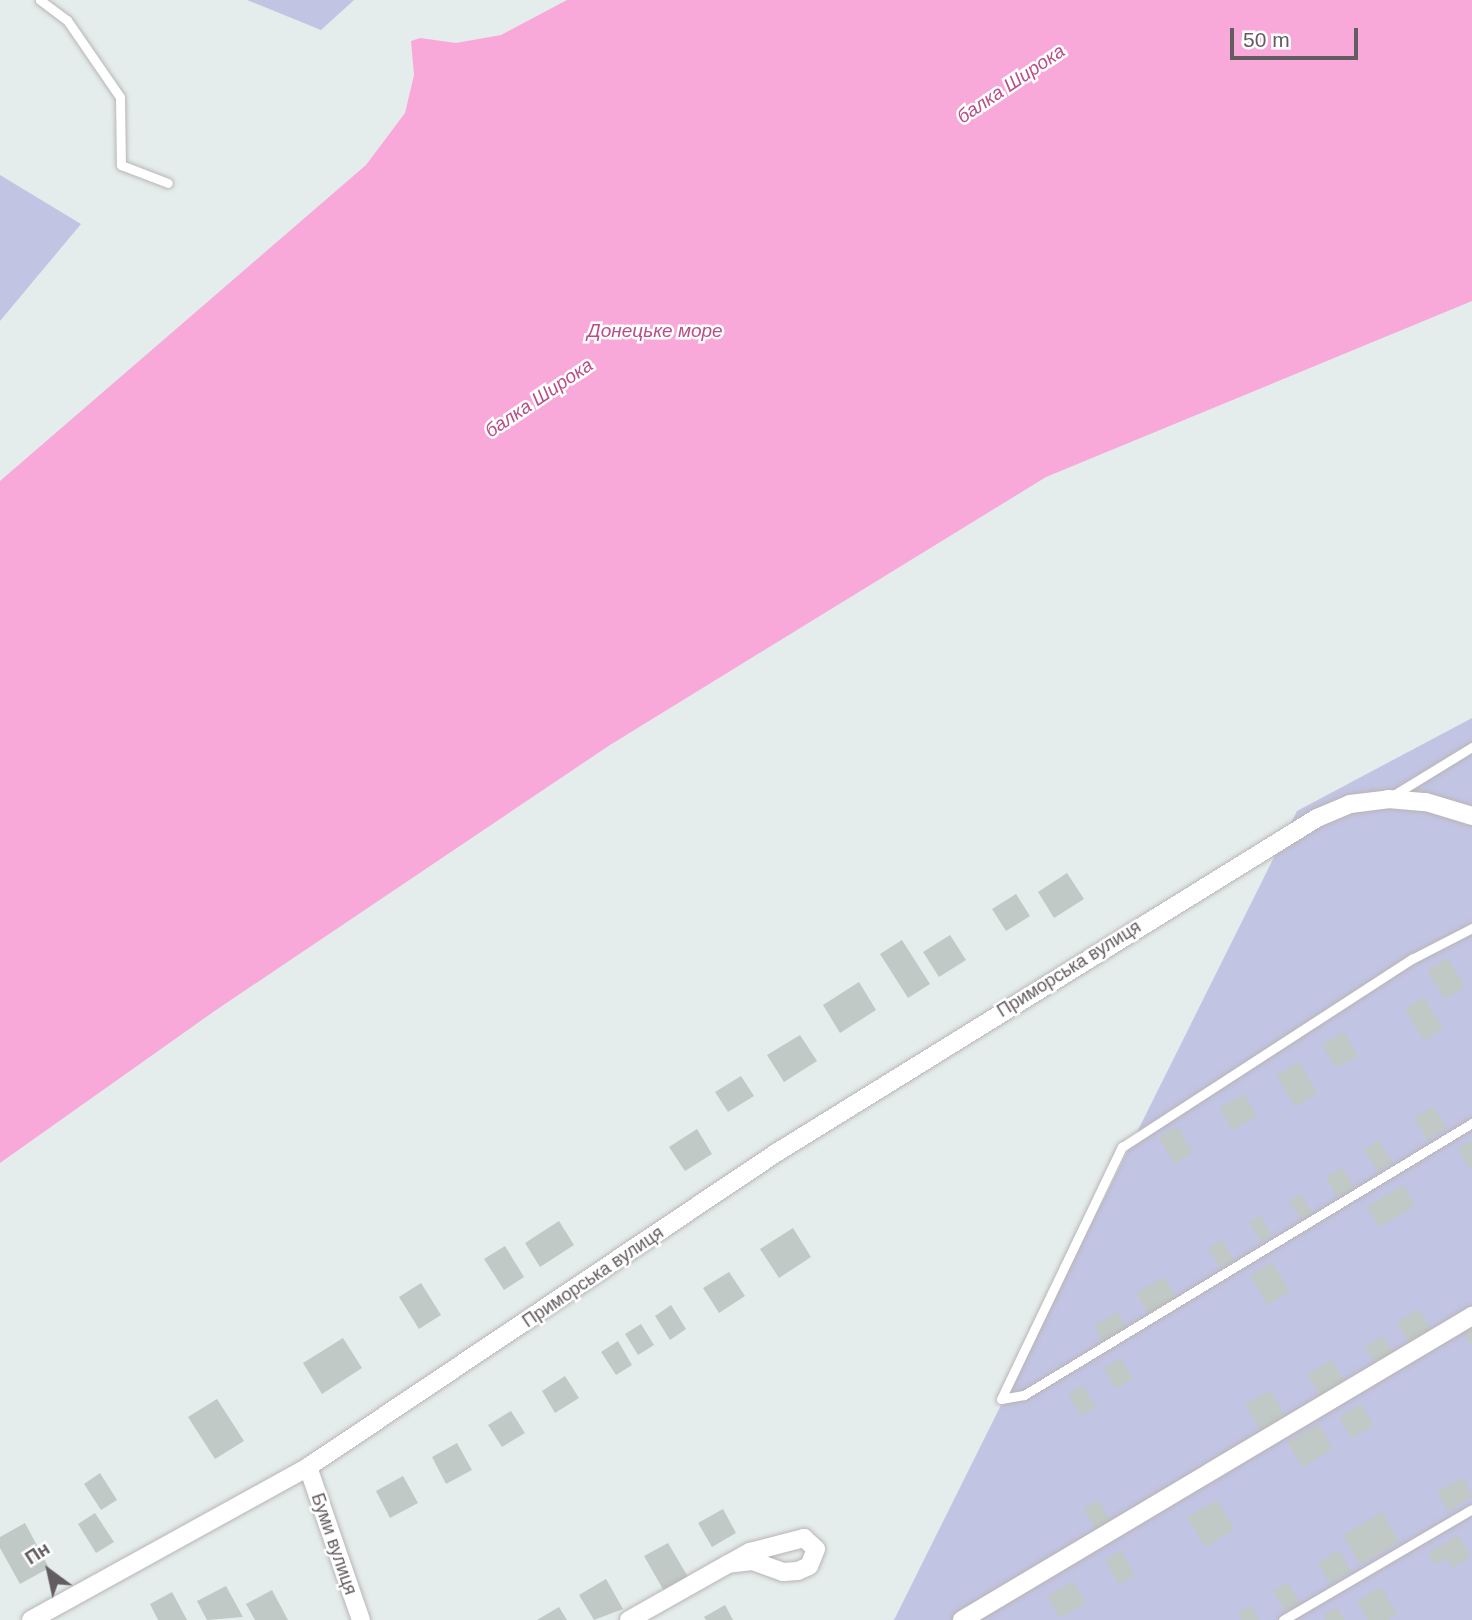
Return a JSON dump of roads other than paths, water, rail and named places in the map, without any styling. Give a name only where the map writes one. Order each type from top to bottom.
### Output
[{"type":"street","name":"Приморська вулиця","points":[[31,1620],[307,1467],[776,1153],[1147,920],[1317,818],[1350,804],[1388,799],[1426,802],[1472,816]]},
{"type":"street","points":[[962,1620],[1472,1316]]},
{"type":"street","name":"Буми вулиця","points":[[307,1467],[361,1620]]},
{"type":"street","points":[[629,1620],[728,1564]]},
{"type":"lane","points":[[40,0],[67,20],[120,97],[121,165],[168,183]]},
{"type":"lane","points":[[1388,799],[1472,747]]},
{"type":"lane","points":[[1472,928],[1412,959],[1122,1147],[1001,1399],[1024,1395],[1472,1123]]},
{"type":"lane","points":[[1283,1620],[1472,1509]]},
{"type":"water","name":"Донецьке море","points":[[567,0],[1472,0],[1472,301],[1046,477],[610,745],[216,1010],[0,1163],[0,481],[366,165],[405,113],[414,75],[411,41],[420,38],[456,43],[501,35]]},
{"type":"water label","name":"балка Широка","points":[[1011,84]]},
{"type":"water label","name":"балка Широка","points":[[539,398]]}]
